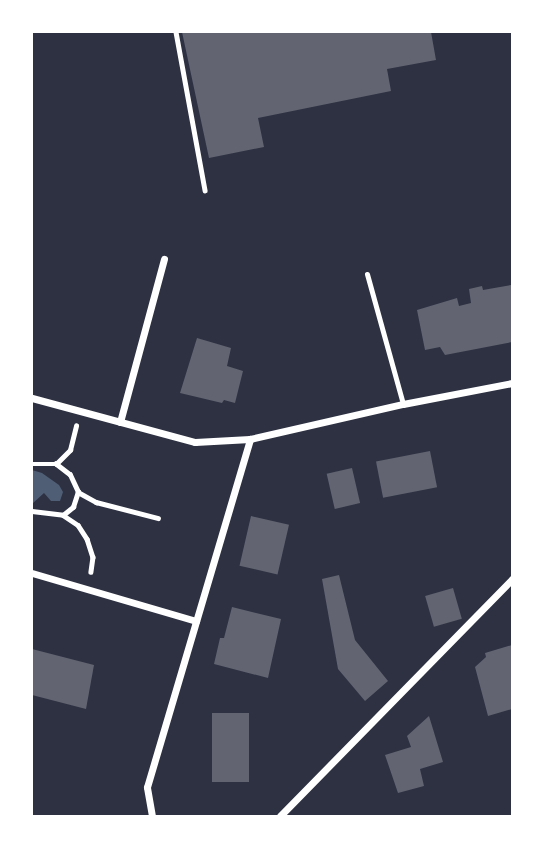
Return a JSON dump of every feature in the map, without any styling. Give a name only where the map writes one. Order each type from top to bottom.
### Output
[{"type":"street","points":[[120,422],[164,259]]},
{"type":"street","points":[[32,398],[195,442],[250,439],[402,404],[513,383]]},
{"type":"street","points":[[152,817],[147,787],[250,439]]},
{"type":"street","points":[[32,573],[196,621]]},
{"type":"street","points":[[279,817],[513,579]]},
{"type":"lane","points":[[367,274],[402,404]]},
{"type":"path","points":[[176,32],[205,190]]},
{"type":"path","points":[[56,464],[70,450],[80,411]]},
{"type":"path","points":[[32,464],[56,464],[70,475],[78,492],[96,502],[158,518]]},
{"type":"path","points":[[63,515],[73,507],[78,492]]},
{"type":"path","points":[[32,511],[63,515],[78,525],[93,557],[87,589]]},
{"type":"water","points":[[32,470],[42,473],[59,485],[63,492],[60,501],[51,501],[44,493],[32,504]]},
{"type":"building","points":[[182,32],[431,32],[436,60],[387,69],[391,91],[258,118],[264,147],[209,158]]},
{"type":"building","points":[[511,285],[512,342],[445,355],[440,347],[425,350],[417,310],[457,298],[459,306],[471,303],[469,289],[482,286],[483,290]]},
{"type":"building","points":[[197,338],[231,348],[227,366],[243,371],[235,403],[224,400],[222,403],[180,393]]},
{"type":"building","points":[[430,451],[437,487],[383,498],[376,461]]},
{"type":"building","points":[[352,468],[360,503],[335,509],[327,474]]},
{"type":"building","points":[[251,516],[289,525],[278,574],[240,566]]},
{"type":"building","points":[[339,575],[355,640],[388,681],[365,701],[338,669],[322,579]]},
{"type":"building","points":[[453,588],[462,619],[434,627],[425,596]]},
{"type":"building","points":[[232,607],[281,619],[268,678],[214,664],[220,638],[224,638]]},
{"type":"building","points":[[512,645],[512,709],[488,716],[475,667],[486,657],[485,653]]},
{"type":"building","points":[[32,649],[94,665],[86,709],[32,695]]},
{"type":"building","points":[[212,713],[249,713],[249,782],[212,782]]},
{"type":"building","points":[[429,716],[443,762],[420,769],[424,786],[398,793],[385,755],[411,747],[407,736]]}]
